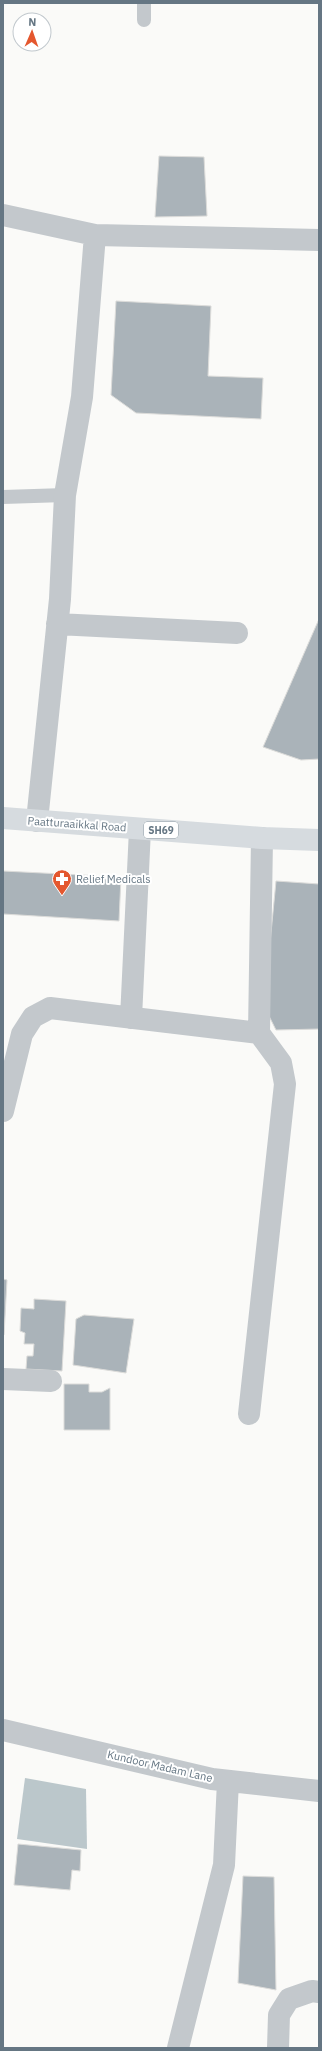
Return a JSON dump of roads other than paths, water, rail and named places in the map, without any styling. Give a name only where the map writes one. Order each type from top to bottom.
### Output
[{"type":"main road","name":"Paatturaaikkal Road","points":[[3,818],[262,838],[319,840]]},
{"type":"street","points":[[3,215],[95,235],[319,240]]},
{"type":"street","points":[[37,821],[57,624],[65,495],[82,397],[95,235]]},
{"type":"street","points":[[57,624],[237,634]]},
{"type":"street","points":[[131,1018],[140,829]]},
{"type":"street","points":[[249,1414],[286,1084],[281,1063],[259,1033],[262,838]]},
{"type":"street","points":[[3,1111],[22,1034],[33,1017],[50,1008],[259,1033]]},
{"type":"street","points":[[3,1379],[51,1381]]},
{"type":"street","name":"Kundoor Madam Lane","points":[[3,1730],[212,1779],[319,1791]]},
{"type":"street","points":[[178,2048],[224,1865],[228,1781]]},
{"type":"street","points":[[278,2048],[279,2015],[289,1999],[312,1991],[319,1992]]},
{"type":"lane","points":[[144,3],[144,20]]},
{"type":"lane","points":[[3,497],[65,495]]},
{"type":"place","name":"Relief Medicals","points":[[62,896]]}]
